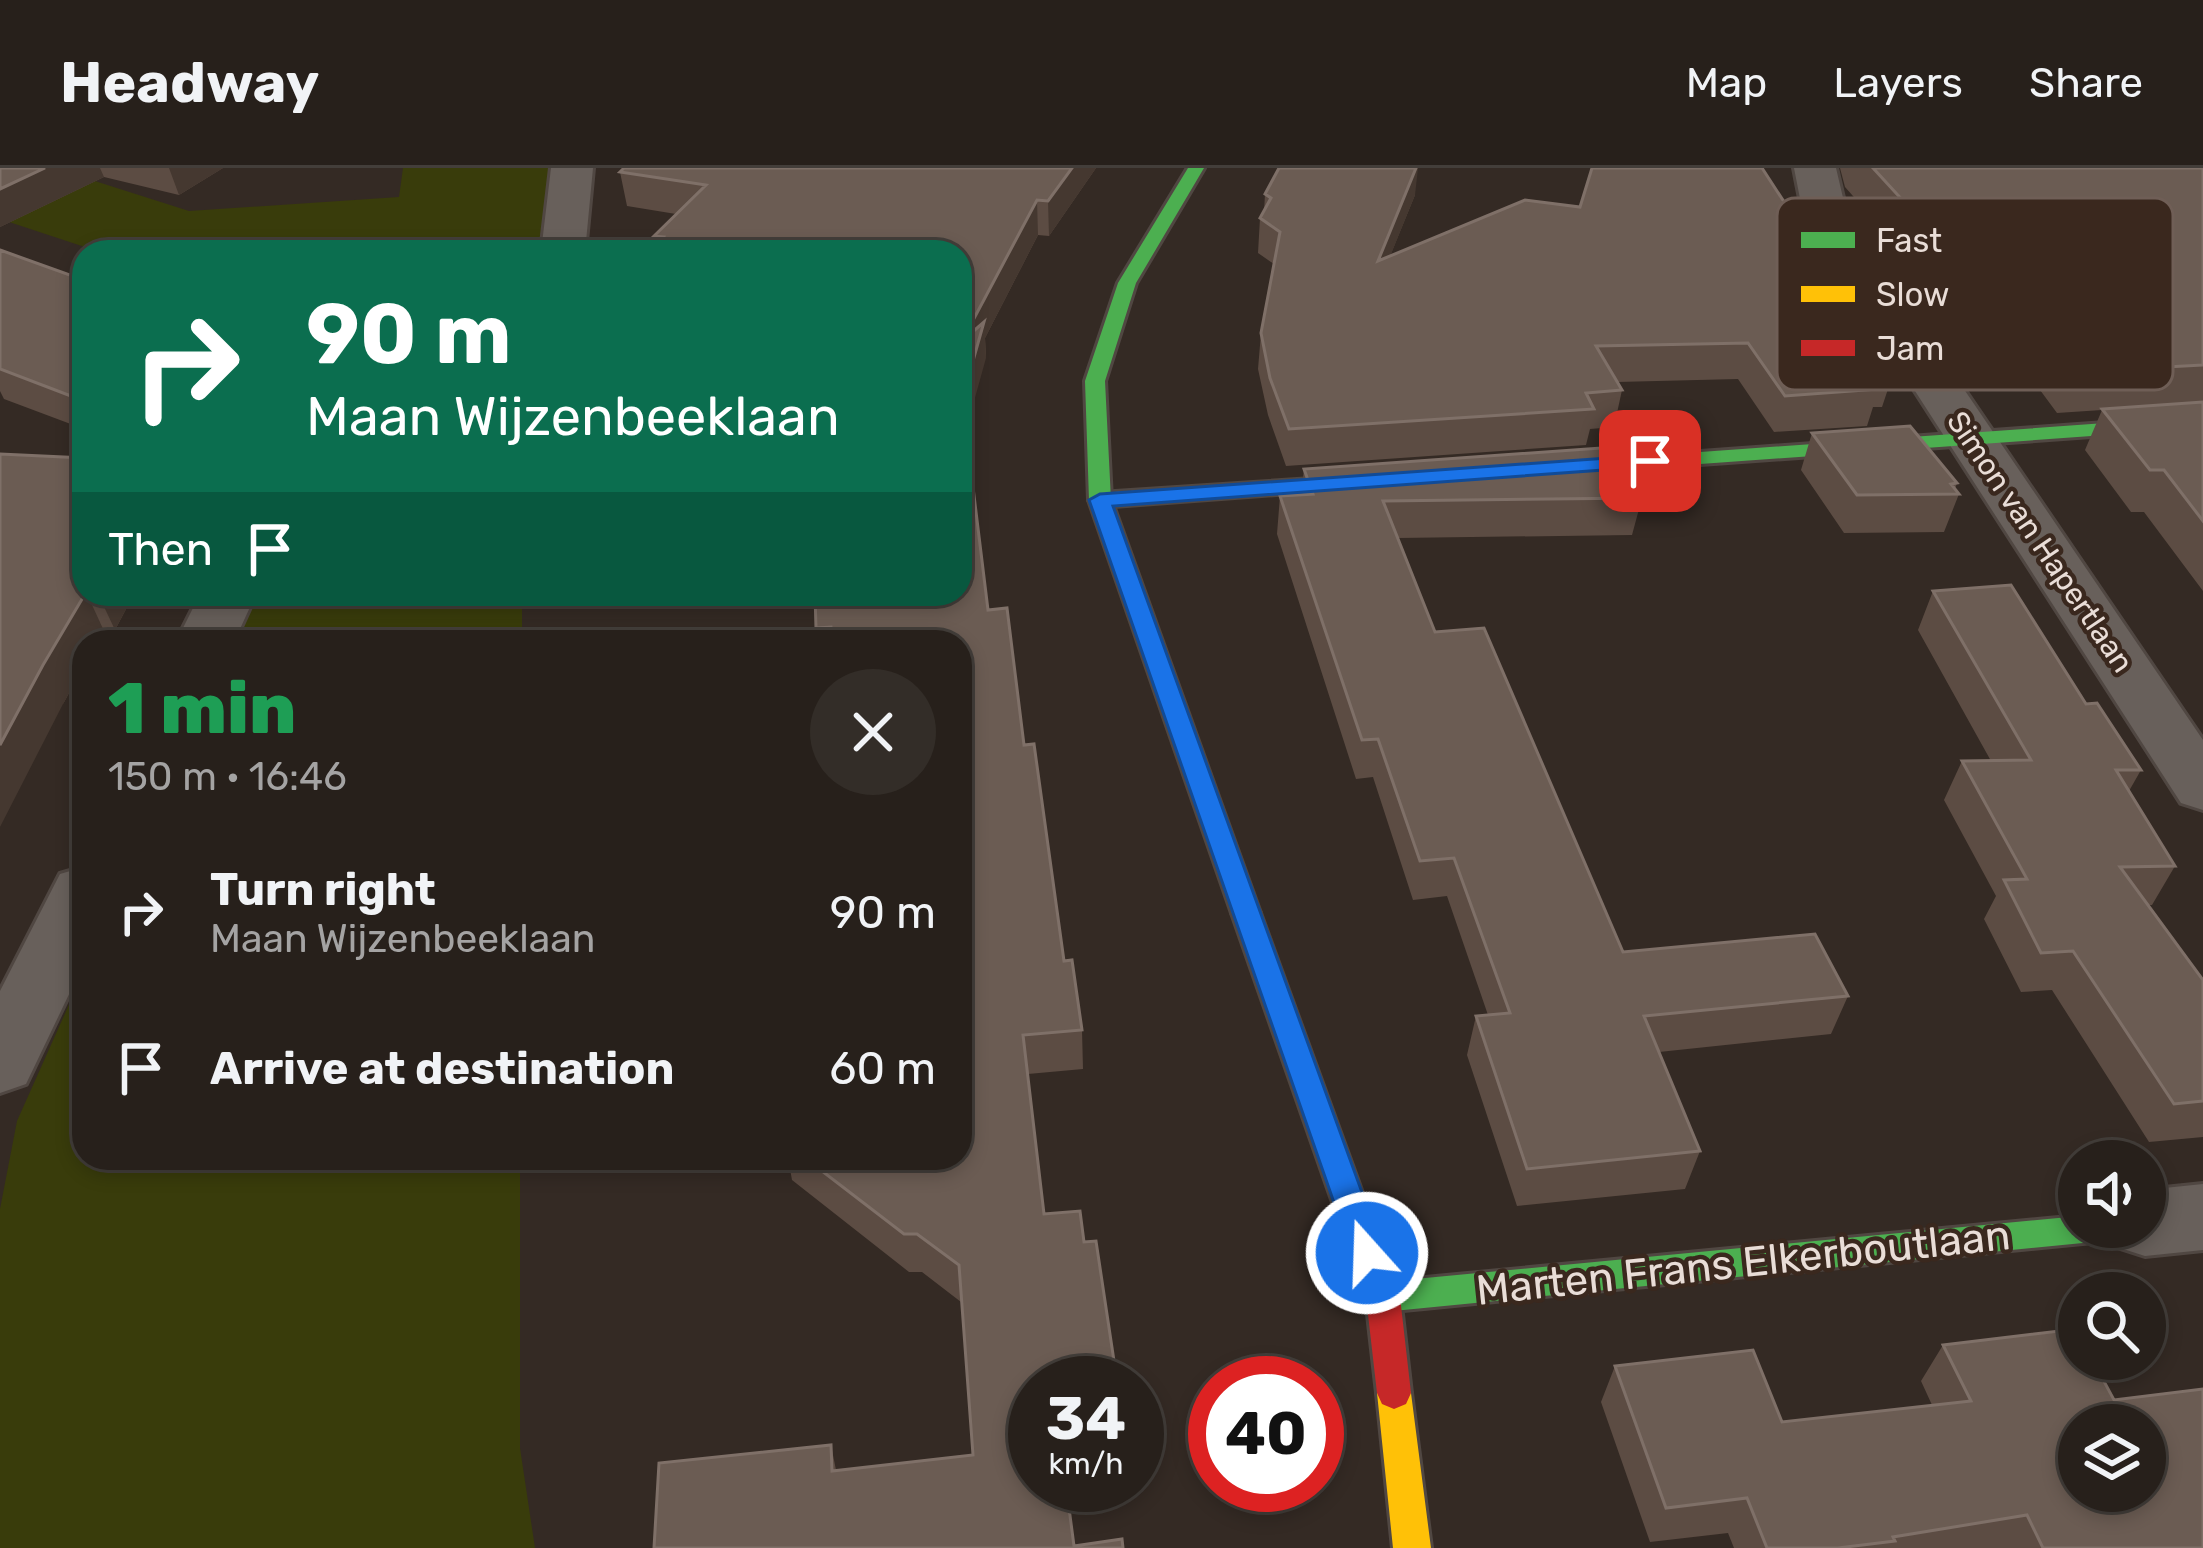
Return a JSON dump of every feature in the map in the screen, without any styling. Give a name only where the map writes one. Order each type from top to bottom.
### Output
[{"type":"street","points":[[564,240],[572,168]]},
{"type":"street","points":[[1196,168],[1127,283],[1095,381],[1100,500],[1383,1297],[1412,1548]]},
{"type":"street","name":"Simon van Hapertlaan","points":[[1815,168],[1821,198]]},
{"type":"street","name":"Simon van Hapertlaan","points":[[1939,390],[2203,788]]},
{"type":"street","points":[[1500,472],[2203,422]]},
{"type":"street","points":[[1100,500],[1406,479]]},
{"type":"street","points":[[0,1064],[72,916]]},
{"type":"street","points":[[2166,1221],[2203,1217]]},
{"type":"street","name":"Marten Frans Elkerboutlaan","points":[[1383,1297],[2058,1231]]},
{"type":"green space","points":[[54,168],[189,211],[399,197],[403,168],[559,168],[550,240],[72,243],[0,219]]},
{"type":"green space","points":[[246,606],[522,606],[522,630],[236,630]]},
{"type":"green space","points":[[72,998],[72,1170],[520,1170],[520,1448],[535,1548],[0,1548],[0,1209],[17,1121]]},
{"type":"building","points":[[0,168],[45,168],[0,189]]},
{"type":"building","points":[[624,168],[1072,168],[1048,201],[1037,200],[972,322],[972,240],[660,240],[663,237],[654,236],[706,185],[620,172]]},
{"type":"building","points":[[1279,168],[1416,168],[1378,261],[1525,200],[1580,207],[1592,168],[1762,168],[1782,198],[1777,198],[1777,385],[1748,343],[1596,346],[1622,390],[1586,393],[1594,409],[1289,429],[1270,378],[1261,333],[1280,232],[1260,218],[1271,198],[1265,194]]},
{"type":"building","points":[[1873,168],[2203,168],[2203,365],[2173,367],[2173,198],[1901,198]]},
{"type":"building","points":[[0,250],[72,276],[72,396],[0,369]]},
{"type":"building","points":[[984,322],[972,364],[972,332]]},
{"type":"building","points":[[1781,390],[1866,390],[1785,396]]},
{"type":"building","points":[[2203,402],[2203,521],[2164,470],[2150,470],[2102,409]]},
{"type":"building","points":[[1910,426],[1957,483],[1951,484],[1959,494],[1857,495],[1812,433]]},
{"type":"building","points":[[1615,447],[1642,498],[1383,501],[1435,632],[1484,628],[1623,952],[1815,934],[1848,996],[1644,1016],[1700,1151],[1527,1169],[1476,1016],[1510,1013],[1454,858],[1420,861],[1378,739],[1362,740],[1280,496],[1313,494],[1304,469]]},
{"type":"building","points":[[0,454],[72,457],[72,606],[78,606],[0,745]]},
{"type":"building","points":[[972,479],[988,610],[1007,608],[1024,745],[1034,744],[1064,961],[1072,960],[1082,1030],[1023,1035],[1044,1214],[1080,1211],[1084,1242],[1096,1241],[1113,1356],[1008,1356],[1008,1512],[1070,1512],[1074,1546],[1122,1539],[1123,1548],[654,1548],[659,1463],[831,1445],[832,1471],[973,1455],[959,1265],[917,1234],[904,1234],[821,1170],[972,1170],[972,630],[816,628],[815,606],[972,606]]},
{"type":"building","points":[[2011,585],[2086,704],[2097,703],[2141,770],[2116,770],[2175,866],[2120,867],[2203,980],[2203,1101],[2174,1104],[2073,951],[2041,953],[2004,880],[2027,879],[1962,761],[2031,760],[1933,591]]},
{"type":"building","points":[[2058,1331],[2058,1380],[2103,1380],[2114,1400],[2203,1389],[2203,1548],[2043,1548],[2027,1515],[1893,1537],[1895,1541],[1838,1548],[1767,1548],[1747,1498],[1666,1508],[1615,1366],[1753,1350],[1782,1422],[1971,1401],[1943,1345]]},
{"type":"traffic: fast","points":[[1196,168],[1127,283],[1095,381],[1100,500],[1246,913]]},
{"type":"traffic: fast","points":[[1534,470],[2203,422]]},
{"type":"traffic: fast","points":[[1383,1297],[2058,1231]]},
{"type":"traffic: slow","points":[[1100,500],[1389,480]]},
{"type":"traffic: slow","points":[[1394,1393],[1412,1548]]},
{"type":"traffic: jam","points":[[1246,913],[1383,1297],[1394,1393]]},
{"type":"route","points":[[1367,1253],[1100,500],[1650,461]]}]
